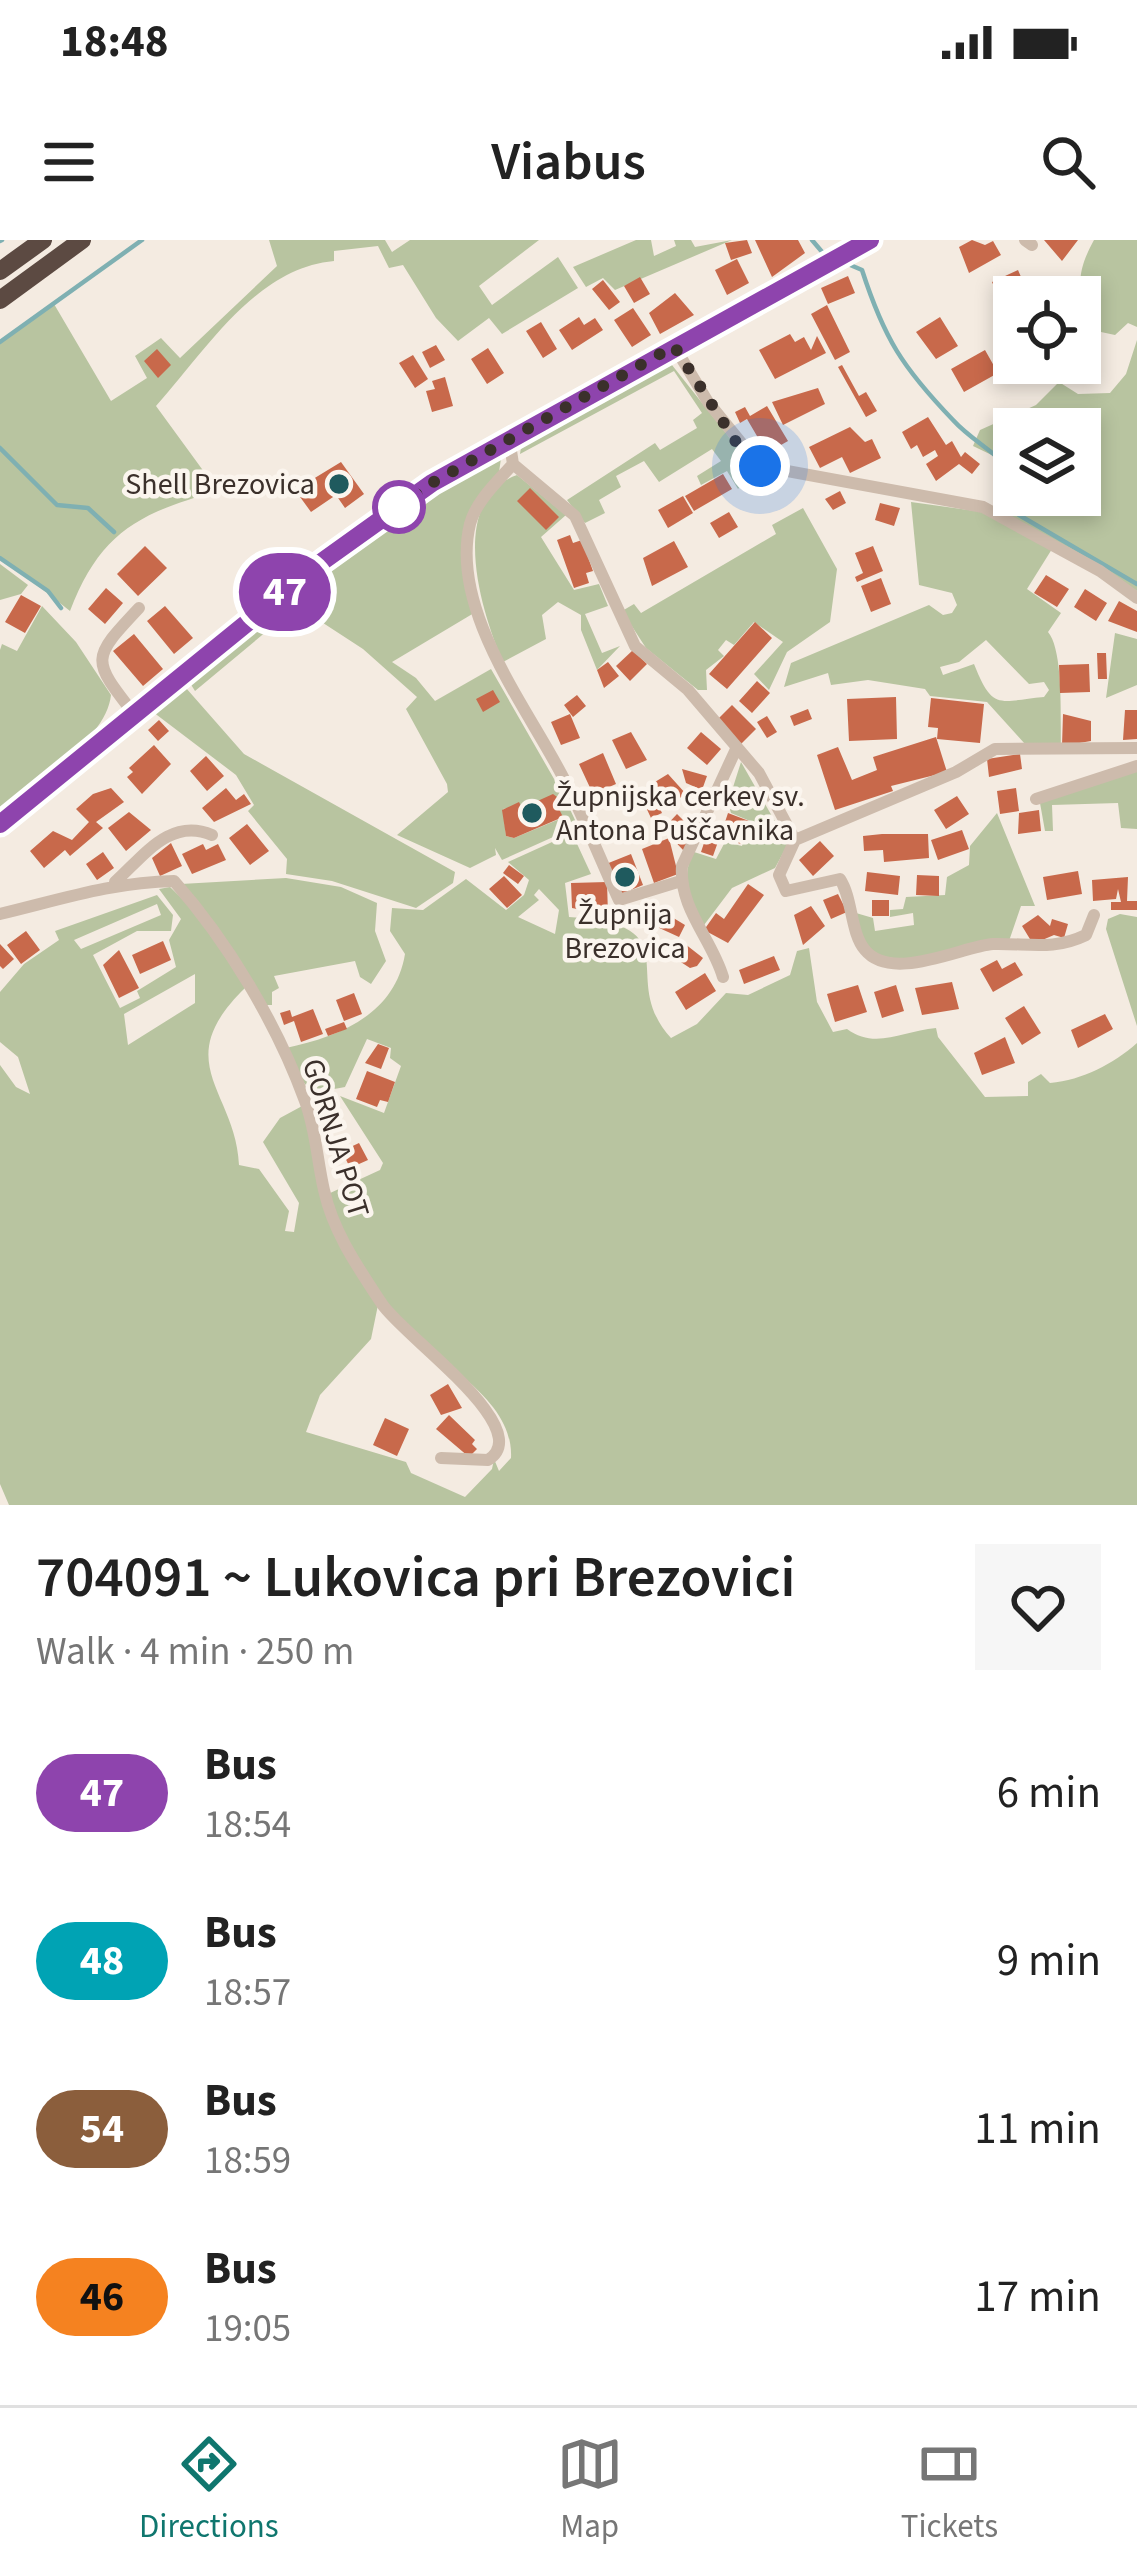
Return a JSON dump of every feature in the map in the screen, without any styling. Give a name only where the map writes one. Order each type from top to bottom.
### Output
[{"type":"highway","points":[[0,271],[43,240]]},
{"type":"highway","points":[[0,300],[82,240]]},
{"type":"main road","points":[[0,824],[323,561],[432,483],[870,240]]},
{"type":"street","points":[[674,346],[738,445],[760,466],[982,507],[1100,571],[1137,598]]},
{"type":"street","points":[[509,438],[513,464],[575,516],[635,646],[688,690],[760,774],[795,840]]},
{"type":"street","points":[[513,464],[470,524],[469,557],[477,600],[500,672],[564,778],[619,900],[681,880]]},
{"type":"street","points":[[134,713],[102,673],[99,659],[101,648],[139,608]]},
{"type":"street","points":[[723,977],[715,949],[698,929],[681,880],[716,785],[737,747]]},
{"type":"street","points":[[1094,915],[1086,934],[1064,945],[995,944],[943,961],[879,959],[861,943],[840,879],[793,893],[782,887],[781,867],[795,840],[956,772],[995,749],[1137,748]]},
{"type":"street","points":[[1036,800],[1137,766]]},
{"type":"street","name":"GORNJA POT","points":[[112,884],[169,833],[191,827],[212,835]]},
{"type":"street","name":"GORNJA POT","points":[[0,914],[112,884],[174,881],[213,932],[284,1051],[316,1136],[331,1214],[346,1246],[388,1312],[489,1411],[503,1438],[501,1450],[488,1460],[441,1458]]},
{"type":"green space","points":[[269,240],[385,240],[392,252],[410,240],[539,240],[479,286],[492,305],[558,257],[578,288],[502,334],[489,318],[458,341],[436,318],[403,265],[389,268],[378,246],[334,251],[334,261],[280,279],[234,316],[156,406],[218,491],[165,508],[125,530],[95,562],[70,611],[0,556],[0,343],[54,304],[111,401],[147,378],[135,356],[161,338],[180,358],[277,266]]},
{"type":"green space","points":[[636,240],[651,240],[654,256],[676,246],[674,240],[691,240],[695,247],[732,240],[615,290],[603,278],[586,287],[573,267]]},
{"type":"green space","points":[[1094,240],[1137,240],[1137,327],[1128,323],[1115,335],[1101,332],[1101,276],[1081,276]]},
{"type":"green space","points":[[1137,340],[1137,591],[1008,516],[1101,516],[1101,408],[1029,408],[1057,384],[1078,394],[1110,393],[1126,374]]},
{"type":"green space","points":[[668,360],[756,471],[738,489],[727,471],[701,485],[697,476],[721,461],[712,449],[659,482],[644,461],[616,476],[621,487],[599,500],[605,513],[585,523],[567,500],[655,443],[660,450],[697,428],[693,420],[702,413],[674,371],[520,454],[522,441]]},
{"type":"green space","points":[[993,424],[993,456],[973,446],[980,430]]},
{"type":"green space","points":[[502,452],[499,472],[466,526],[474,613],[392,662],[416,678],[435,701],[491,669],[565,798],[503,809],[506,836],[514,838],[562,818],[559,809],[568,805],[575,820],[571,829],[502,860],[495,848],[496,855],[470,868],[397,835],[448,792],[447,784],[406,709],[417,697],[363,649],[297,606],[195,691],[190,683],[374,536]]},
{"type":"green space","points":[[517,475],[566,515],[541,537],[574,590],[599,584],[608,606],[585,614],[602,653],[620,646],[597,670],[581,630],[581,615],[558,602],[542,615],[546,639],[503,662],[479,588],[476,532],[482,508],[495,488]]},
{"type":"green space","points":[[911,502],[983,512],[1052,549],[1027,589],[1061,613],[1048,632],[1059,670],[1061,747],[1025,744],[987,702],[930,696],[925,689],[868,680],[831,685],[828,673],[784,687],[791,663],[929,605],[943,615],[952,613],[957,605],[952,593],[919,585]],"holes":[[[986,640],[1029,684],[1044,682],[1049,690],[1044,697],[999,700],[987,690],[974,664],[943,675],[940,667],[959,662]]]},
{"type":"green space","points":[[803,508],[837,569],[830,622],[787,652],[769,690],[754,674],[783,642],[754,622],[734,645],[726,640],[718,650],[724,656],[706,670],[707,690],[698,690],[646,648],[622,611],[634,604],[641,613],[776,534],[772,525]]},
{"type":"green space","points":[[0,564],[28,585],[21,594],[0,600]]},
{"type":"green space","points":[[42,606],[76,642],[111,695],[106,712],[83,744],[0,809],[0,650],[2,644],[17,651]]},
{"type":"green space","points":[[1115,633],[1137,639],[1137,685],[1106,698]]},
{"type":"green space","points":[[179,688],[186,688],[244,754],[455,872],[453,883],[416,908],[332,881],[286,874],[287,859],[248,811],[254,805],[236,775],[153,712]]},
{"type":"green space","points":[[741,762],[788,844],[775,868],[732,888],[701,929],[688,890],[690,861],[694,852],[716,859],[725,842],[742,846],[750,821],[731,813],[728,803]]},
{"type":"green space","points":[[1137,769],[1137,829],[1121,828],[1118,803],[1052,805],[1053,831],[1045,831],[1040,803]]},
{"type":"green space","points":[[997,813],[1035,906],[1021,906],[1009,941],[916,959],[880,955],[869,948],[856,913],[873,918],[875,931],[914,925],[913,913],[890,917],[890,910],[903,909],[906,897],[945,895],[947,877],[969,865],[970,846]]},
{"type":"green space","points":[[572,833],[591,874],[565,883],[569,917],[607,922],[630,931],[642,943],[649,995],[671,1038],[697,1024],[726,993],[748,995],[790,975],[797,951],[809,948],[817,1002],[833,1032],[847,1029],[879,1039],[936,1028],[985,1097],[1028,1096],[1028,1082],[1041,1074],[1050,1083],[1086,1075],[1137,1043],[1137,1505],[9,1505],[0,1484],[0,1065],[16,1087],[30,1094],[18,1057],[0,1042],[0,992],[24,964],[59,940],[55,931],[157,895],[173,915],[171,931],[137,931],[93,955],[120,1008],[140,998],[137,991],[176,967],[169,940],[181,919],[159,889],[170,887],[199,915],[245,988],[223,1014],[211,1037],[208,1057],[239,1165],[259,1169],[289,1211],[285,1231],[294,1232],[299,1203],[263,1142],[280,1118],[304,1105],[331,1226],[378,1305],[371,1339],[320,1395],[306,1432],[406,1462],[411,1473],[465,1497],[492,1469],[494,1459],[499,1471],[511,1458],[509,1437],[487,1400],[417,1339],[379,1295],[328,1194],[380,1170],[383,1163],[340,1096],[384,1113],[401,1066],[390,1058],[391,1048],[367,1039],[345,1087],[320,1090],[305,1084],[286,1048],[344,1030],[377,1008],[389,993],[405,954],[390,931],[392,908],[423,910],[466,879],[506,910],[524,895],[529,880],[508,862]],"holes":[[[539,889],[559,910],[555,934],[518,917],[539,900],[534,895]],[[157,904],[161,915],[81,949],[74,940]],[[195,974],[195,1003],[128,1045],[124,1014]]]},
{"type":"green space","points":[[286,878],[341,887],[377,903],[375,931],[386,961],[371,984],[360,977],[355,961],[274,976],[279,988],[272,992],[272,1005],[267,1005],[181,884]]},
{"type":"green space","points":[[1120,914],[1137,917],[1137,1026],[1106,929],[1108,919]]},
{"type":"building","points":[[747,240],[752,253],[731,260],[725,243]]},
{"type":"building","points":[[755,240],[798,240],[805,253],[772,277]]},
{"type":"building","points":[[972,240],[985,245],[993,241],[1001,255],[969,273],[959,247]]},
{"type":"building","points":[[1044,240],[1078,240],[1062,261]]},
{"type":"building","points":[[737,259],[749,283],[727,295],[715,270]]},
{"type":"building","points":[[848,276],[855,293],[828,304],[821,288]]},
{"type":"building","points":[[640,277],[650,294],[634,303],[624,286]]},
{"type":"building","points":[[603,280],[620,302],[609,310],[592,289]]},
{"type":"building","points":[[675,293],[694,315],[660,334],[649,313]]},
{"type":"building","points":[[827,305],[850,352],[835,360],[811,314]]},
{"type":"building","points":[[633,308],[651,335],[632,347],[614,320]]},
{"type":"building","points":[[579,317],[584,325],[595,318],[603,330],[572,350],[559,330]]},
{"type":"building","points":[[940,317],[958,346],[936,359],[916,332]]},
{"type":"building","points":[[541,322],[557,349],[543,358],[526,331]]},
{"type":"building","points":[[790,334],[795,342],[804,337],[811,350],[817,336],[826,353],[775,379],[759,350]]},
{"type":"building","points":[[436,345],[445,360],[430,368],[422,352]]},
{"type":"building","points":[[488,348],[504,373],[487,384],[471,359]]},
{"type":"building","points":[[157,349],[171,365],[158,378],[144,361]]},
{"type":"building","points":[[985,350],[993,376],[964,392],[951,369]]},
{"type":"building","points":[[413,355],[428,379],[415,388],[399,363]]},
{"type":"building","points":[[842,365],[859,396],[866,392],[877,411],[866,417],[838,367]]},
{"type":"building","points":[[445,377],[453,406],[432,412],[426,391],[435,389],[432,381]]},
{"type":"building","points":[[818,388],[825,404],[783,425],[772,402]]},
{"type":"building","points":[[767,406],[788,441],[767,453],[747,419],[740,423],[735,412],[745,407],[750,416]]},
{"type":"building","points":[[928,417],[946,445],[952,441],[961,457],[965,452],[980,464],[972,474],[959,464],[936,481],[926,464],[938,456],[935,450],[923,457],[917,445],[911,449],[902,432]]},
{"type":"building","points":[[850,427],[865,442],[872,439],[881,458],[850,473],[842,457],[820,468],[809,447]]},
{"type":"building","points":[[341,462],[364,494],[345,508],[336,495],[311,512],[295,490]]},
{"type":"building","points":[[723,474],[732,489],[694,511],[685,496]]},
{"type":"building","points":[[530,488],[559,517],[546,530],[517,501]]},
{"type":"building","points":[[840,491],[846,503],[833,510],[825,499]]},
{"type":"building","points":[[683,496],[693,513],[668,528],[658,510]]},
{"type":"building","points":[[880,503],[900,508],[894,526],[875,520]]},
{"type":"building","points":[[729,512],[738,527],[719,538],[710,523]]},
{"type":"building","points":[[570,535],[573,543],[582,540],[593,571],[586,573],[589,583],[574,588],[557,540]]},
{"type":"building","points":[[674,541],[688,567],[652,586],[643,558]]},
{"type":"building","points":[[145,546],[167,568],[138,596],[117,574]]},
{"type":"building","points":[[873,546],[883,571],[857,582],[855,577],[863,573],[855,553]]},
{"type":"building","points":[[1046,575],[1069,589],[1057,607],[1034,593]]},
{"type":"building","points":[[881,578],[891,604],[871,612],[861,586]]},
{"type":"building","points":[[106,588],[123,603],[105,624],[88,609]]},
{"type":"building","points":[[1085,589],[1107,603],[1096,621],[1074,607]]},
{"type":"building","points":[[21,595],[41,606],[25,633],[5,622]]},
{"type":"building","points":[[1119,601],[1137,611],[1137,632],[1108,621]]},
{"type":"building","points":[[165,606],[193,638],[174,654],[147,621]]},
{"type":"building","points":[[755,622],[772,638],[727,689],[709,674]]},
{"type":"building","points":[[134,634],[163,669],[143,686],[113,651]]},
{"type":"building","points":[[633,650],[647,664],[630,681],[616,666]]},
{"type":"building","points":[[1097,653],[1106,653],[1107,679],[1098,679]]},
{"type":"building","points":[[608,662],[619,676],[604,688],[597,670]]},
{"type":"building","points":[[1089,664],[1090,692],[1060,693],[1059,665]]},
{"type":"building","points":[[757,681],[770,693],[752,713],[739,701]]},
{"type":"building","points":[[493,690],[500,702],[483,712],[476,699]]},
{"type":"building","points":[[577,695],[586,706],[573,717],[564,705]]},
{"type":"building","points":[[896,697],[897,739],[849,741],[847,699]]},
{"type":"building","points":[[931,698],[984,704],[980,743],[937,739],[938,728],[928,727]]},
{"type":"building","points":[[732,705],[756,729],[740,745],[716,721]]},
{"type":"building","points":[[808,709],[812,719],[794,726],[790,716]]},
{"type":"building","points":[[1125,710],[1137,710],[1137,739],[1123,740]]},
{"type":"building","points":[[570,714],[580,738],[561,745],[551,722]]},
{"type":"building","points":[[1063,714],[1091,721],[1091,741],[1062,746]]},
{"type":"building","points":[[767,716],[777,732],[767,738],[757,722]]},
{"type":"building","points":[[159,720],[169,731],[158,741],[148,730]]},
{"type":"building","points":[[631,732],[647,760],[626,769],[612,740]]},
{"type":"building","points":[[701,732],[721,749],[707,765],[687,748]]},
{"type":"building","points":[[936,737],[947,772],[891,786],[893,791],[835,810],[817,755],[838,747],[852,780],[877,770],[873,757]]},
{"type":"building","points":[[154,745],[171,764],[142,794],[127,777],[133,772],[129,768]]},
{"type":"building","points":[[603,753],[616,784],[593,794],[579,764]]},
{"type":"building","points":[[1020,754],[1022,769],[989,777],[987,759]]},
{"type":"building","points":[[206,756],[224,776],[207,791],[190,771]]},
{"type":"building","points":[[682,769],[707,776],[702,790],[686,783]]},
{"type":"building","points":[[668,774],[686,794],[664,808],[650,785]]},
{"type":"building","points":[[111,788],[124,802],[96,822],[103,828],[70,856],[65,850],[44,868],[30,851],[53,831],[72,840],[89,822],[76,809],[93,794]]},
{"type":"building","points":[[226,788],[236,800],[244,794],[251,804],[214,822],[202,808]]},
{"type":"building","points":[[1016,788],[1019,811],[1000,814],[997,791]]},
{"type":"building","name":"Župnijska cerkev sv. Antona Puščavnika","points":[[553,794],[568,805],[559,809],[563,817],[514,838],[506,836],[502,810],[519,802],[522,808]]},
{"type":"building","points":[[957,796],[969,814],[946,829],[934,810]]},
{"type":"building","points":[[655,798],[662,813],[651,818],[644,803]]},
{"type":"building","points":[[1039,810],[1041,831],[1018,834],[1019,813]]},
{"type":"building","points":[[129,812],[151,830],[126,851],[108,828]]},
{"type":"building","points":[[728,813],[749,821],[741,844],[720,837]]},
{"type":"building","points":[[677,814],[696,833],[684,851],[663,829]]},
{"type":"building","points":[[247,824],[269,851],[250,865],[229,838]]},
{"type":"building","points":[[962,830],[969,849],[938,860],[931,840]]},
{"type":"building","points":[[707,834],[719,839],[713,856],[701,852]]},
{"type":"building","points":[[928,834],[929,858],[884,862],[883,850],[864,851],[863,836]]},
{"type":"building","points":[[669,838],[678,874],[654,883],[642,849]]},
{"type":"building","points":[[820,841],[834,856],[813,876],[799,860]]},
{"type":"building","points":[[171,843],[182,866],[160,876],[152,858]]},
{"type":"building","points":[[203,844],[206,850],[218,844],[226,860],[192,874],[182,854]]},
{"type":"building","points":[[103,852],[114,868],[97,880],[86,864]]},
{"type":"building","points":[[631,854],[643,885],[619,895],[606,864]]},
{"type":"building","points":[[509,865],[524,876],[518,884],[503,873]]},
{"type":"building","points":[[1078,871],[1082,894],[1047,900],[1043,877]]},
{"type":"building","points":[[867,872],[900,876],[898,895],[865,891]]},
{"type":"building","points":[[917,875],[939,876],[939,896],[916,895]]},
{"type":"building","points":[[504,876],[522,895],[507,908],[489,889]]},
{"type":"building","points":[[1128,877],[1127,901],[1137,901],[1137,910],[1111,910],[1111,902],[1121,902],[1118,889],[1116,899],[1093,901],[1092,880]]},
{"type":"building","points":[[607,882],[608,915],[572,908],[571,883]]},
{"type":"building","points":[[748,884],[764,895],[728,943],[704,930],[716,913],[724,919]]},
{"type":"building","points":[[838,894],[847,912],[831,919],[823,900]]},
{"type":"building","points":[[872,900],[889,900],[889,916],[872,916]]},
{"type":"building","points":[[652,905],[685,925],[679,937],[644,921]]},
{"type":"building","points":[[811,906],[825,926],[803,945],[794,915]]},
{"type":"building","points":[[1038,915],[1050,926],[1052,919],[1068,924],[1064,938],[1054,935],[1033,944],[1022,926]]},
{"type":"building","points":[[26,931],[40,950],[21,964],[7,945]]},
{"type":"building","points":[[680,940],[703,958],[697,966],[690,968],[670,955]]},
{"type":"building","points":[[163,941],[171,960],[140,974],[132,955]]},
{"type":"building","points":[[0,944],[14,959],[3,969],[0,966]]},
{"type":"building","points":[[119,950],[139,988],[119,998],[103,965]]},
{"type":"building","points":[[774,956],[780,970],[744,984],[739,970]]},
{"type":"building","points":[[997,960],[1002,969],[1015,962],[1023,975],[993,992],[980,969]]},
{"type":"building","points":[[705,973],[716,991],[686,1010],[675,992]]},
{"type":"building","points":[[952,982],[959,1009],[922,1015],[915,988]]},
{"type":"building","points":[[858,985],[867,1012],[835,1022],[827,994]]},
{"type":"building","points":[[896,985],[904,1011],[882,1018],[874,992]]},
{"type":"building","points":[[354,993],[362,1014],[344,1021],[336,1000]]},
{"type":"building","points":[[1024,1006],[1041,1033],[1022,1045],[1005,1018]]},
{"type":"building","points":[[313,1009],[323,1034],[301,1042],[294,1021],[284,1025],[280,1013],[290,1010],[292,1017]]},
{"type":"building","points":[[1105,1014],[1113,1029],[1078,1048],[1071,1030]]},
{"type":"building","points":[[344,1022],[347,1029],[328,1036],[325,1029]]},
{"type":"building","points":[[1005,1037],[1015,1063],[982,1075],[974,1053]]},
{"type":"building","points":[[378,1044],[389,1048],[381,1069],[365,1063]]},
{"type":"building","points":[[367,1071],[395,1082],[388,1102],[380,1100],[377,1107],[356,1099]]},
{"type":"building","points":[[359,1143],[368,1160],[350,1168],[342,1151]]},
{"type":"building","points":[[448,1384],[462,1408],[441,1415],[430,1395]]},
{"type":"building","points":[[449,1415],[475,1440],[472,1444],[477,1449],[469,1457],[436,1429]]},
{"type":"building","points":[[385,1418],[409,1429],[397,1456],[373,1445]]},
{"type":"waterway","points":[[0,342],[142,240]]},
{"type":"waterway","points":[[812,240],[823,253]]},
{"type":"waterway","points":[[848,264],[862,270],[887,333],[920,384],[960,427],[1011,470],[1010,501],[1019,515],[1137,584]]},
{"type":"waterway","points":[[0,448],[57,505],[88,508],[114,532]]},
{"type":"waterway","points":[[0,558],[48,591],[61,608]]},
{"type":"bus line","name":"47","points":[[0,824],[323,561],[432,483],[870,240]]},
{"type":"place","name":"Shell Brezovica","points":[[339,484]]},
{"type":"place","name":"Župnijska cerkev sv. Antona Puščavnika","points":[[532,813]]},
{"type":"place","name":"Župnija Brezovica","points":[[625,877]]},
{"type":"route","points":[[399,507],[396,509],[432,483],[674,346],[738,445],[760,466]]}]
